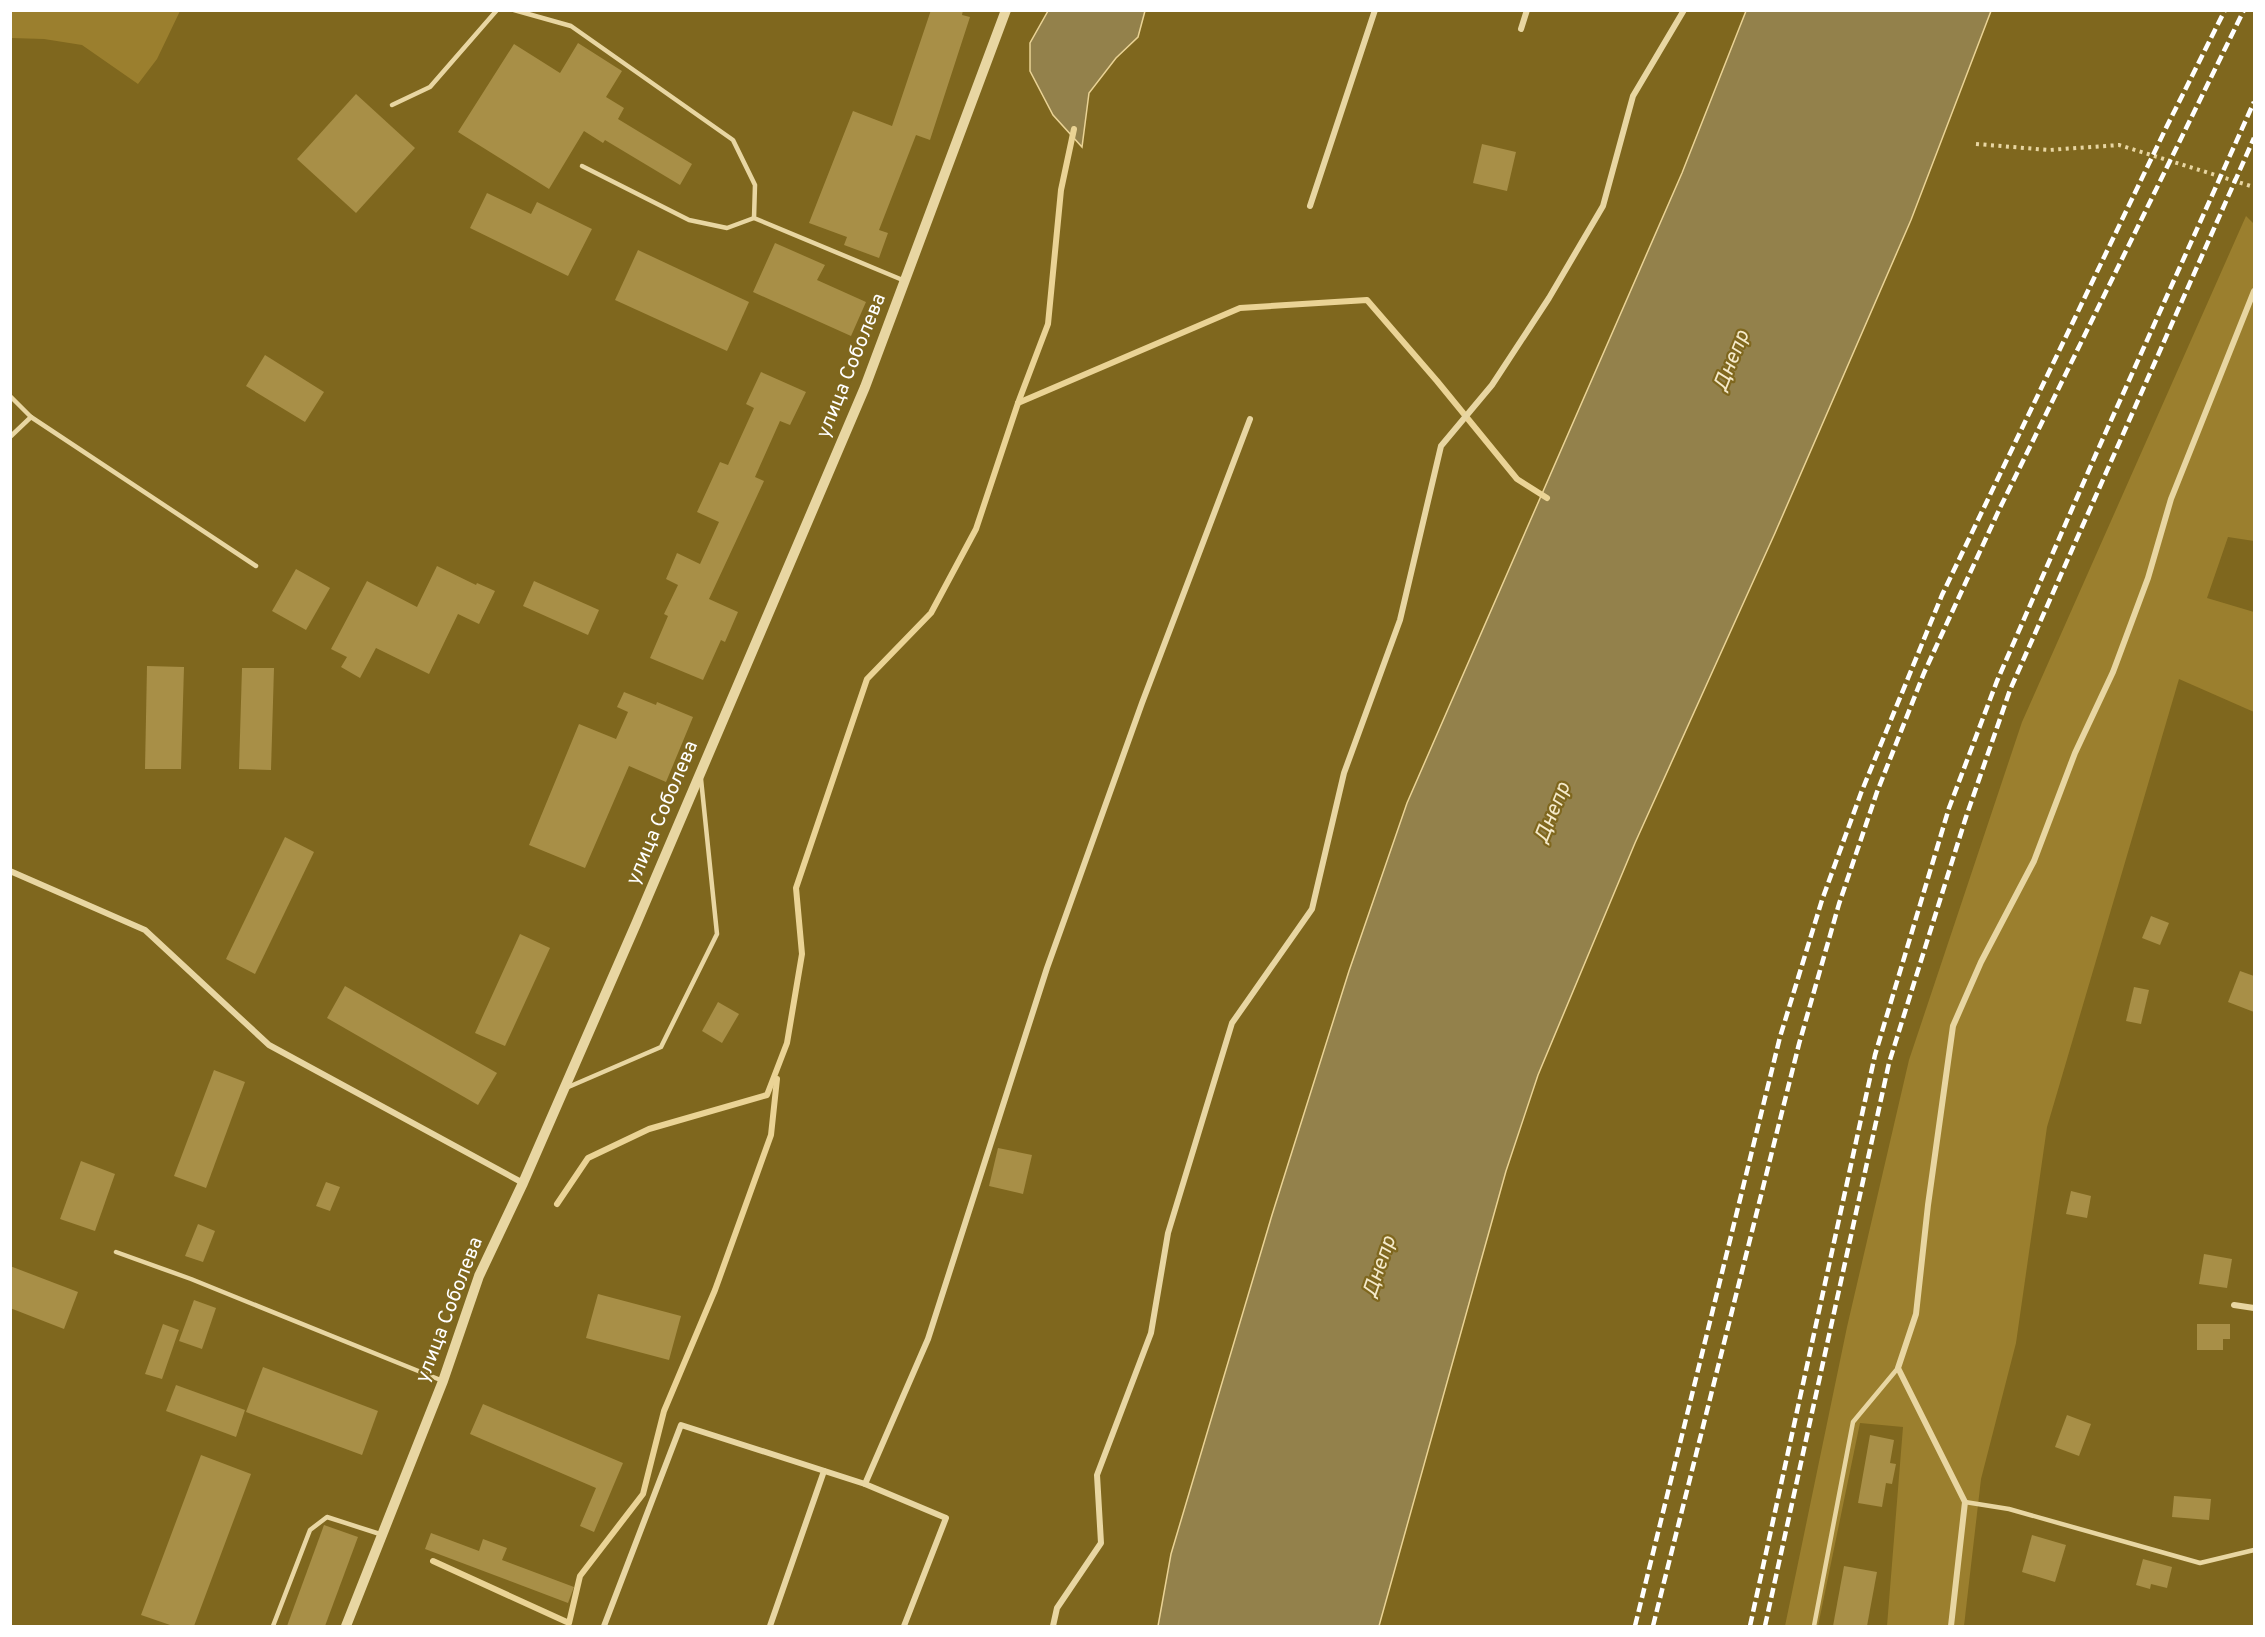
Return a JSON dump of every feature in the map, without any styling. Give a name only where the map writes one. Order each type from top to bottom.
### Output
[{"type":"street","name":"улица Соболева","points":[[346,1626],[443,1381],[479,1276],[564,1089],[865,387],[1006,10]]},
{"type":"street","points":[[1310,206],[1375,10]]},
{"type":"street","points":[[1521,29],[1527,10]]},
{"type":"street","points":[[1053,1626],[1057,1608],[1101,1543],[1097,1475],[1151,1333],[1168,1233],[1232,1023],[1312,909],[1344,773],[1400,620],[1441,446],[1492,384],[1604,206],[1633,96],[1684,10]]},
{"type":"street","points":[[1951,1626],[1965,1502],[1898,1368],[1916,1314],[1928,1205],[1953,1026],[1981,962],[2034,861],[2075,753],[2114,672],[2148,579],[2171,499],[2254,291]]},
{"type":"street","points":[[865,1484],[927,1339],[1047,968],[1138,714],[1250,419]]},
{"type":"street","points":[[10,872],[145,930],[269,1045],[523,1183]]},
{"type":"street","points":[[2234,1305],[2254,1308]]},
{"type":"street","points":[[604,1626],[681,1425],[865,1484],[946,1518],[904,1626]]},
{"type":"street","points":[[770,1626],[824,1471]]},
{"type":"lane","points":[[392,105],[430,87],[497,10]]},
{"type":"lane","points":[[514,10],[571,26],[733,140],[755,185],[754,218]]},
{"type":"lane","points":[[582,166],[689,220],[728,228],[754,218],[905,280]]},
{"type":"lane","points":[[10,396],[31,417],[256,566]]},
{"type":"lane","points":[[10,437],[31,417]]},
{"type":"lane","points":[[564,1089],[660,1047],[717,934],[700,772]]},
{"type":"lane","points":[[116,1252],[191,1279],[443,1381]]},
{"type":"lane","points":[[1814,1626],[1853,1422],[1898,1368]]},
{"type":"lane","points":[[1965,1502],[2009,1509],[2200,1563],[2254,1550]]},
{"type":"lane","points":[[273,1626],[310,1530],[327,1517],[383,1536]]},
{"type":"path","points":[[1976,144],[2049,150],[2120,145],[2254,187]]},
{"type":"shaded area","points":[[11,10],[180,11],[157,59],[138,84],[82,45],[44,39],[11,38]]},
{"type":"shaded area","points":[[2246,216],[2254,224],[2254,541],[2228,537],[2207,598],[2254,612],[2254,712],[2179,679],[2047,1127],[2016,1343],[1981,1479],[1964,1626],[1887,1626],[1903,1427],[1860,1423],[1818,1626],[1785,1626],[1847,1327],[1909,1060],[2022,722]]},
{"type":"water","points":[[1048,11],[1145,11],[1138,37],[1116,58],[1089,93],[1082,147],[1053,115],[1030,71],[1030,43]]},
{"type":"water","name":"Днепр","points":[[1746,11],[1991,11],[1911,220],[1775,533],[1635,843],[1538,1075],[1506,1171],[1379,1626],[1158,1626],[1171,1554],[1272,1215],[1349,971],[1407,803],[1682,173]]},
{"type":"building","points":[[931,10],[963,10],[962,15],[970,17],[930,140],[916,135],[879,230],[888,233],[879,258],[844,245],[847,237],[809,223],[853,111],[892,126]]},
{"type":"building","points":[[578,43],[622,71],[606,97],[624,108],[618,119],[692,164],[680,185],[605,140],[603,143],[584,131],[549,189],[458,132],[514,44],[560,73]]},
{"type":"building","points":[[356,94],[415,148],[356,213],[297,159]]},
{"type":"building","points":[[1482,144],[1516,152],[1507,191],[1473,183]]},
{"type":"building","points":[[487,193],[531,214],[537,202],[592,229],[568,276],[470,228]]},
{"type":"building","points":[[775,243],[825,265],[817,280],[866,302],[851,336],[753,292]]},
{"type":"building","points":[[638,250],[749,302],[727,351],[615,300]]},
{"type":"building","points":[[265,355],[324,392],[305,422],[246,386]]},
{"type":"building","points":[[761,372],[806,392],[790,425],[780,421],[755,477],[764,481],[709,599],[738,612],[725,642],[721,640],[703,680],[650,658],[668,616],[664,614],[678,585],[666,579],[677,553],[700,564],[719,522],[697,512],[720,462],[728,465],[754,408],[746,404]]},
{"type":"building","points":[[437,566],[476,585],[477,583],[495,591],[479,624],[458,614],[429,674],[376,648],[360,678],[341,667],[347,657],[331,649],[367,581],[417,607]]},
{"type":"building","points":[[296,569],[330,588],[306,630],[272,611]]},
{"type":"building","points":[[534,581],[599,610],[588,635],[523,606]]},
{"type":"building","points":[[147,666],[184,667],[181,769],[145,769]]},
{"type":"building","points":[[242,668],[274,668],[271,770],[239,769]]},
{"type":"building","points":[[624,692],[656,705],[657,702],[693,717],[666,782],[629,766],[585,868],[529,845],[579,724],[616,739],[628,712],[617,707]]},
{"type":"building","points":[[285,837],[314,852],[255,974],[226,959]]},
{"type":"building","points":[[2151,916],[2169,923],[2160,945],[2142,938]]},
{"type":"building","points":[[520,934],[550,948],[505,1046],[475,1033]]},
{"type":"building","points":[[2240,971],[2254,976],[2254,1012],[2228,1002]]},
{"type":"building","points":[[345,986],[497,1073],[478,1105],[327,1018]]},
{"type":"building","points":[[2134,987],[2149,990],[2141,1024],[2126,1021]]},
{"type":"building","points":[[718,1002],[739,1014],[722,1043],[702,1031]]},
{"type":"building","points":[[214,1070],[245,1082],[206,1188],[174,1176]]},
{"type":"building","points":[[998,1148],[1032,1155],[1023,1194],[989,1186]]},
{"type":"building","points":[[81,1161],[115,1174],[95,1231],[60,1219]]},
{"type":"building","points":[[326,1182],[340,1187],[330,1211],[316,1206]]},
{"type":"building","points":[[2071,1191],[2091,1196],[2087,1218],[2066,1214]]},
{"type":"building","points":[[198,1224],[215,1231],[203,1262],[185,1256]]},
{"type":"building","points":[[2204,1254],[2232,1259],[2227,1288],[2199,1284]]},
{"type":"building","points":[[10,1266],[78,1292],[64,1329],[10,1308]]},
{"type":"building","points":[[598,1294],[681,1316],[669,1360],[586,1338]]},
{"type":"building","points":[[194,1300],[216,1308],[202,1349],[179,1341]]},
{"type":"building","points":[[163,1324],[179,1330],[162,1379],[145,1374]]},
{"type":"building","points":[[2197,1324],[2230,1324],[2230,1339],[2223,1339],[2223,1350],[2197,1350]]},
{"type":"building","points":[[263,1367],[378,1411],[362,1455],[246,1412]]},
{"type":"building","points":[[176,1385],[245,1410],[236,1437],[166,1411]]},
{"type":"building","points":[[483,1404],[623,1463],[594,1532],[580,1526],[596,1488],[470,1434]]},
{"type":"building","points":[[2067,1415],[2091,1424],[2079,1456],[2055,1447]]},
{"type":"building","points":[[1870,1435],[1894,1440],[1890,1463],[1896,1464],[1892,1484],[1886,1483],[1882,1507],[1858,1503]]},
{"type":"building","points":[[201,1455],[251,1474],[194,1626],[173,1626],[141,1615]]},
{"type":"building","points":[[2174,1496],[2211,1499],[2209,1520],[2172,1517]]},
{"type":"building","points":[[324,1525],[358,1537],[325,1626],[287,1626]]},
{"type":"building","points":[[431,1533],[479,1551],[483,1539],[507,1548],[502,1560],[574,1587],[568,1603],[425,1549]]},
{"type":"building","points":[[2032,1535],[2066,1545],[2055,1582],[2022,1572]]},
{"type":"building","points":[[2143,1559],[2172,1567],[2167,1588],[2151,1584],[2150,1589],[2136,1585]]},
{"type":"building","points":[[1844,1566],[1877,1572],[1867,1626],[1833,1626]]},
{"type":"waterway","points":[[557,1204],[588,1158],[649,1129],[767,1095],[787,1043],[802,954],[796,888],[867,679],[931,613],[976,529],[1018,403],[1048,324],[1061,190],[1074,129]]},
{"type":"waterway","points":[[1018,403],[1240,308],[1367,300],[1517,479],[1547,498]]},
{"type":"waterway","points":[[433,1561],[569,1623],[580,1576],[643,1494],[664,1411],[715,1290],[771,1135],[777,1079]]},
{"type":"railway","points":[[1635,1626],[1780,1037],[1822,900],[1861,793],[1942,595],[2225,10]]},
{"type":"railway","points":[[1653,1626],[1799,1044],[1839,904],[1877,792],[1924,673],[1999,510],[2244,10]]},
{"type":"railway","points":[[1750,1626],[1875,1055],[1949,808],[1997,681],[2254,102]]},
{"type":"railway","points":[[1765,1626],[1889,1063],[1966,817],[2010,690],[2254,138]]}]
